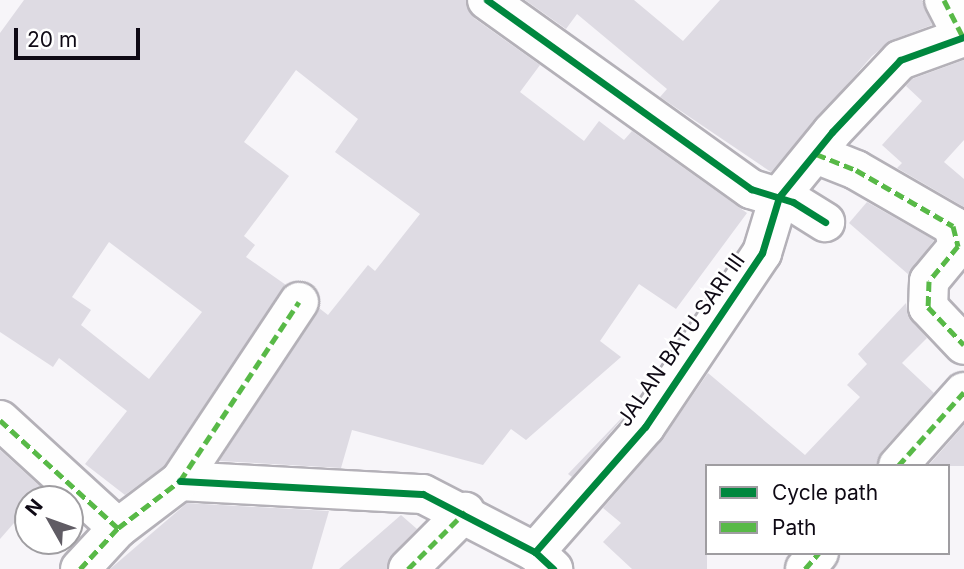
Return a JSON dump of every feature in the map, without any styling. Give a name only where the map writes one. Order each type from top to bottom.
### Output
[{"type":"street","points":[[487,0],[751,189],[799,207]]},
{"type":"street","points":[[944,0],[964,37]]},
{"type":"street","name":"JALAN BATU SARI III","points":[[544,560],[660,405],[762,253],[833,161],[900,60],[964,37]]},
{"type":"street","points":[[833,161],[959,235],[958,246],[929,281],[932,317],[964,345]]},
{"type":"street","points":[[80,569],[118,528],[180,481],[299,302]]},
{"type":"street","points":[[900,464],[964,392]]},
{"type":"street","points":[[0,420],[118,528]]},
{"type":"street","points":[[180,481],[422,494],[465,512],[544,560]]},
{"type":"street","points":[[408,569],[465,512]]},
{"type":"street","points":[[805,569],[817,555]]},
{"type":"building","points":[[24,0],[466,0],[474,18],[540,65],[520,92],[584,141],[599,121],[624,140],[632,131],[747,213],[676,309],[639,284],[600,341],[621,357],[526,440],[511,429],[483,465],[352,430],[341,468],[219,461],[319,308],[328,315],[368,265],[375,271],[420,214],[335,152],[358,119],[296,70],[244,142],[289,176],[244,236],[255,245],[246,257],[286,285],[164,466],[125,495],[85,464],[127,411],[59,358],[53,367],[0,332],[0,33]],"holes":[[[109,242],[202,312],[149,379],[81,325],[91,310],[72,297]]]},
{"type":"building","points":[[525,0],[634,0],[683,41],[720,0],[922,0],[932,25],[892,40],[872,56],[771,172],[660,97],[667,89],[577,14],[566,29]]},
{"type":"building","points":[[964,60],[964,140],[944,162],[964,179],[964,207],[897,168],[902,163],[882,145],[922,101],[906,86],[912,79]]},
{"type":"building","points":[[867,202],[934,240],[909,275],[849,223]]},
{"type":"building","points":[[906,303],[908,315],[927,338],[902,363],[934,393],[882,451],[878,464],[705,464],[707,569],[632,569],[603,542],[621,523],[603,508],[661,441],[708,373],[805,455],[860,397],[847,385],[867,364],[858,354]]},
{"type":"building","points":[[634,405],[572,477],[568,474]]},
{"type":"building","points":[[964,425],[964,466],[930,464]]},
{"type":"building","points":[[0,450],[38,485],[14,485],[14,523],[0,539]]},
{"type":"building","points":[[187,503],[329,511],[312,569],[110,569]]},
{"type":"building","points":[[401,515],[417,529],[393,554],[387,569],[339,569]]},
{"type":"marked path","points":[[944,0],[963,37]]},
{"type":"marked path","points":[[816,154],[856,170],[953,226],[958,246],[929,281],[928,307],[964,345]]},
{"type":"marked path","points":[[80,569],[118,528],[180,481],[299,302]]},
{"type":"marked path","points":[[900,464],[964,392]]},
{"type":"marked path","points":[[0,420],[118,528]]},
{"type":"marked path","points":[[408,569],[465,512]]},
{"type":"marked path","points":[[805,569],[817,555]]},
{"type":"cycle path","points":[[487,0],[751,189],[793,202],[825,222]]},
{"type":"cycle path","points":[[535,552],[645,427],[762,253],[779,197],[832,132],[900,60],[964,37]]},
{"type":"cycle path","points":[[180,481],[423,494],[535,552],[553,569]]}]
